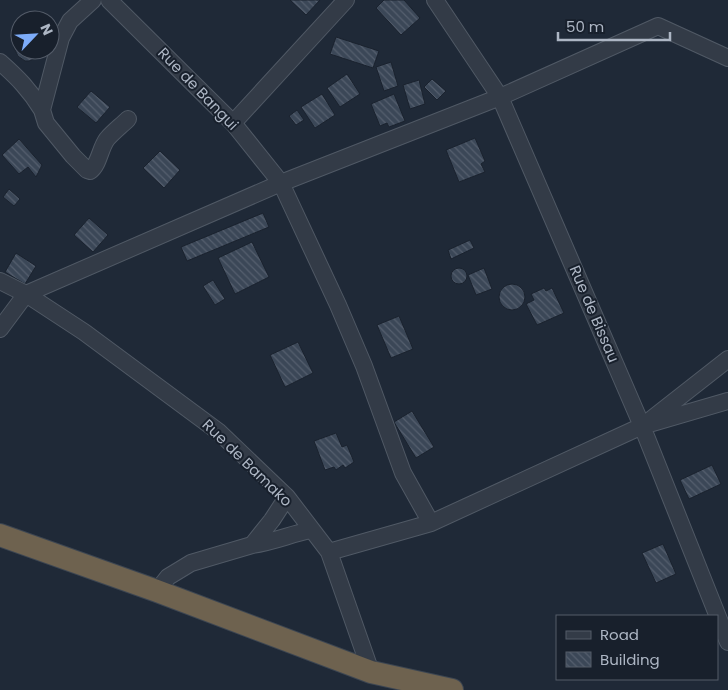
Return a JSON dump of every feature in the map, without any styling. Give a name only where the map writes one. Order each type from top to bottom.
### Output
[{"type":"highway","points":[[0,535],[157,591],[370,672],[452,690]]},
{"type":"street","points":[[42,110],[61,38],[70,21],[92,0]]},
{"type":"street","name":"Rue de Bangui","points":[[110,0],[233,123],[282,184],[364,366],[403,473],[431,522]]},
{"type":"street","points":[[233,123],[346,0]]},
{"type":"street","name":"Rue de Bissau","points":[[434,0],[500,97],[723,617],[728,642]]},
{"type":"street","points":[[0,329],[26,294],[282,184],[500,97],[658,26],[728,58]]},
{"type":"street","points":[[0,62],[21,80],[34,96],[42,110],[46,123],[86,170],[90,171],[94,168],[100,151],[108,138],[128,119]]},
{"type":"street","name":"Rue de Bamako","points":[[0,281],[26,294],[84,332],[219,432],[286,497],[329,552],[370,672]]},
{"type":"street","points":[[642,426],[728,359]]},
{"type":"street","points":[[329,552],[431,522],[642,426],[728,401]]},
{"type":"street","points":[[252,545],[272,520],[286,497]]},
{"type":"street","points":[[157,591],[168,577],[191,562],[252,545],[273,542],[291,534],[312,530]]},
{"type":"building","points":[[290,0],[320,0],[306,15]]},
{"type":"building","points":[[384,0],[404,0],[420,18],[401,35],[376,8]]},
{"type":"building","points":[[336,37],[379,51],[373,68],[330,54]]},
{"type":"building","points":[[391,62],[398,86],[384,91],[376,67]]},
{"type":"building","points":[[347,74],[360,94],[340,107],[327,88]]},
{"type":"building","points":[[432,79],[446,91],[437,100],[424,87]]},
{"type":"building","points":[[419,80],[425,104],[410,109],[403,85]]},
{"type":"building","points":[[91,91],[110,107],[96,123],[77,107]]},
{"type":"building","points":[[322,94],[335,115],[315,128],[301,107]]},
{"type":"building","points":[[394,94],[405,121],[389,127],[387,123],[380,126],[371,104]]},
{"type":"building","points":[[297,110],[304,120],[296,125],[289,116]]},
{"type":"building","points":[[475,138],[485,161],[481,164],[485,172],[459,182],[446,150]]},
{"type":"building","points":[[19,139],[42,165],[36,177],[28,167],[19,174],[2,155]]},
{"type":"building","points":[[160,151],[180,170],[164,188],[143,168]]},
{"type":"building","points":[[9,189],[20,199],[14,206],[3,197]]},
{"type":"building","points":[[263,213],[269,227],[187,261],[181,247]]},
{"type":"building","points":[[89,218],[108,235],[93,252],[74,235]]},
{"type":"building","points":[[470,240],[474,248],[451,259],[448,250]]},
{"type":"building","points":[[252,242],[269,277],[235,294],[218,258]]},
{"type":"building","points":[[16,253],[36,266],[25,284],[5,272]]},
{"type":"building","points":[[456,268],[462,268],[467,273],[465,282],[456,284],[451,279],[451,273]]},
{"type":"building","points":[[484,268],[492,289],[476,295],[468,275]]},
{"type":"building","points":[[213,280],[225,299],[215,305],[203,286]]},
{"type":"building","points":[[512,284],[521,288],[525,297],[521,306],[512,310],[503,306],[499,297],[503,288]]},
{"type":"building","points":[[544,288],[546,291],[552,288],[564,313],[537,325],[526,304],[534,300],[531,294]]},
{"type":"building","points":[[399,316],[413,349],[391,358],[377,325]]},
{"type":"building","points":[[298,342],[313,373],[285,387],[270,355]]},
{"type":"building","points":[[412,411],[434,447],[416,458],[394,422]]},
{"type":"building","points":[[336,433],[342,447],[347,445],[354,462],[345,468],[343,465],[336,470],[334,467],[325,470],[314,441]]},
{"type":"building","points":[[712,465],[721,484],[689,499],[680,480]]},
{"type":"building","points":[[663,544],[676,574],[656,583],[642,553]]}]
